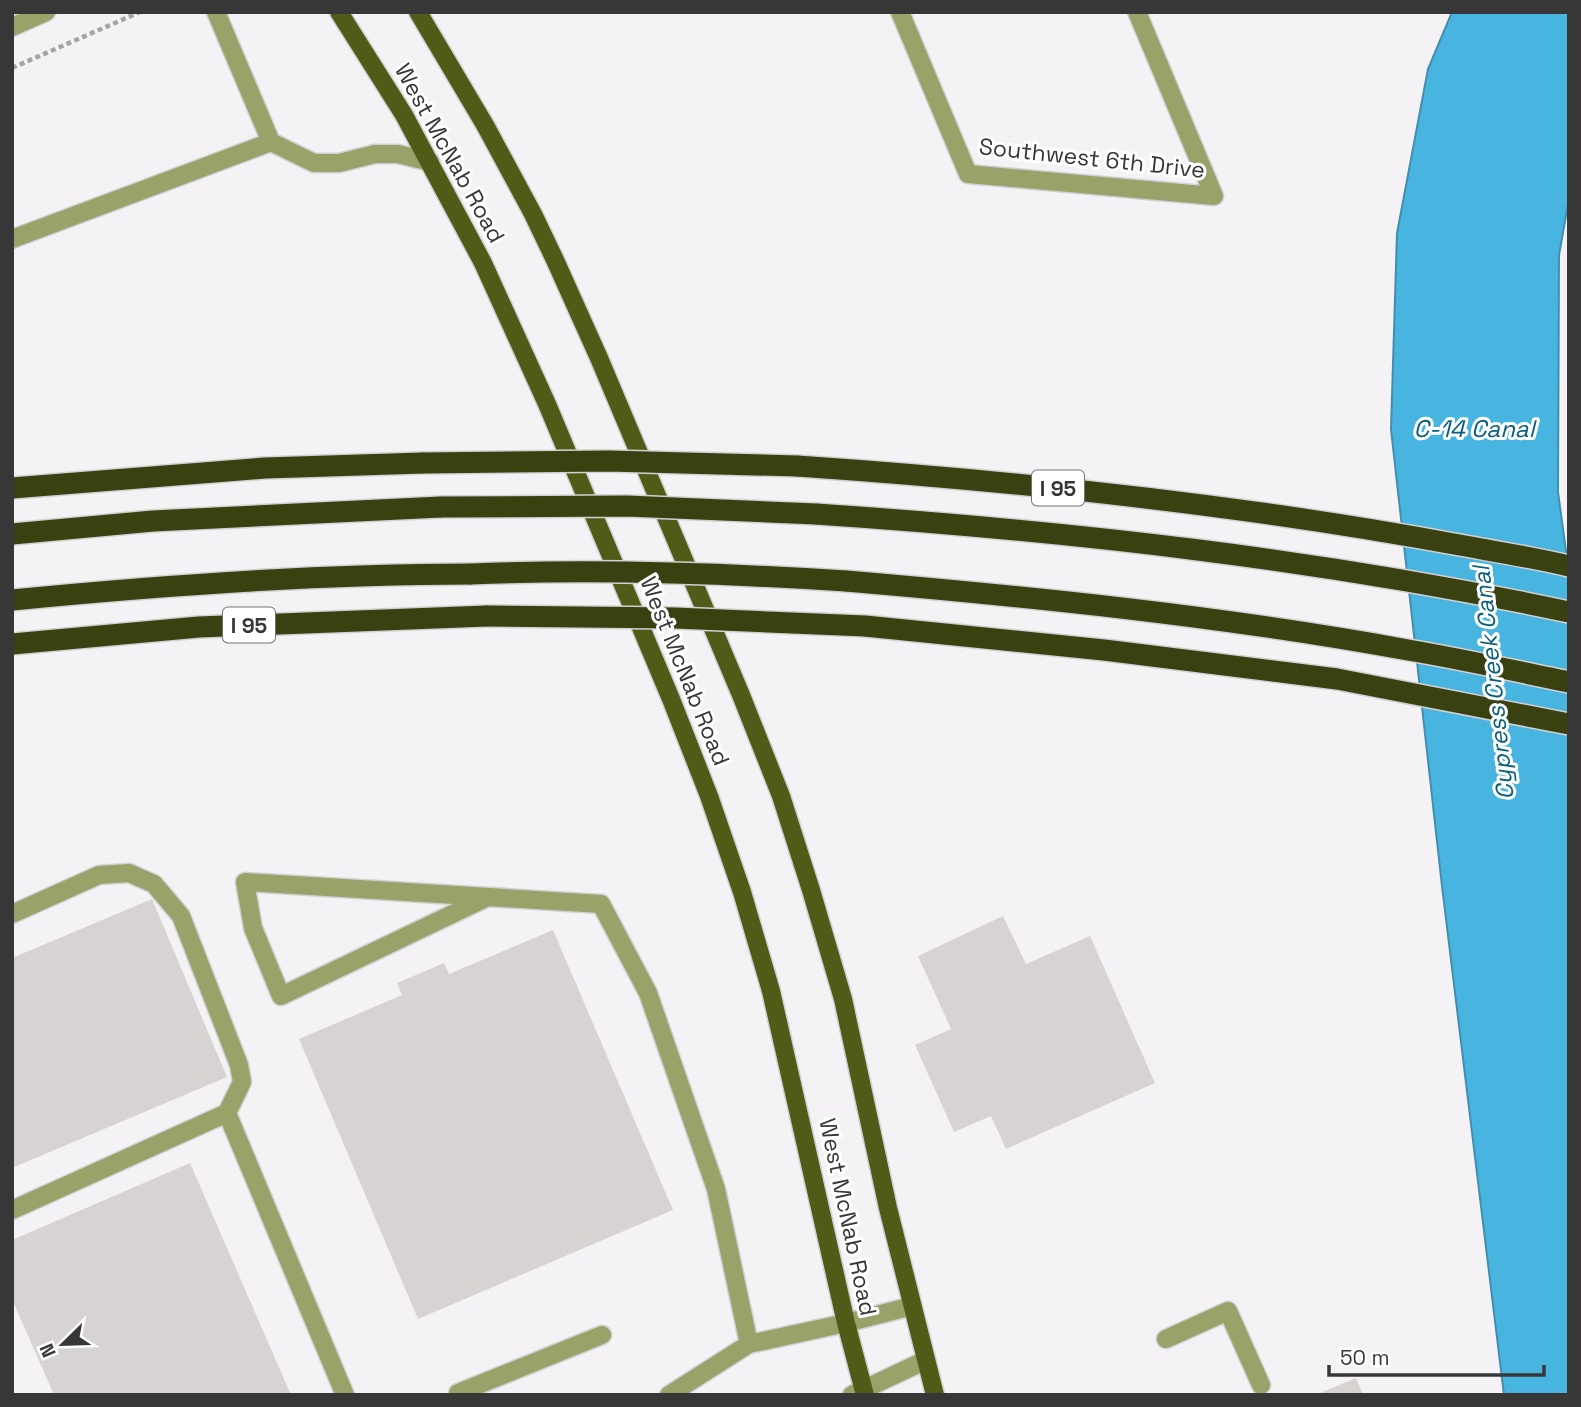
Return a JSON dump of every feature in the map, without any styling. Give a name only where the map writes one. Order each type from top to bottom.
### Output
[{"type":"highway","name":"I 95","points":[[12,488],[265,468],[423,463],[609,461],[797,466],[921,475],[1181,502],[1317,521],[1569,566]]},
{"type":"highway","points":[[12,534],[166,520],[441,507],[627,506],[816,514],[1067,534],[1400,579],[1569,612]]},
{"type":"highway","points":[[12,600],[183,584],[397,574],[563,571],[751,575],[966,592],[1153,612],[1328,636],[1569,682]]},
{"type":"highway","name":"I 95","points":[[12,644],[199,627],[487,616],[688,618],[865,626],[1104,650],[1337,679],[1569,724]]},
{"type":"main road","name":"West McNab Road","points":[[339,12],[430,162],[483,263],[547,404],[709,796],[742,892],[771,991],[860,1393]]},
{"type":"main road","name":"West McNab Road","points":[[418,12],[474,105],[555,260],[599,358],[781,796],[843,999],[912,1306],[935,1395]]},
{"type":"street","points":[[12,27],[46,12]]},
{"type":"street","points":[[216,12],[271,142],[314,163],[339,163],[375,154],[398,154],[430,162]]},
{"type":"street","name":"Southwest 6th Drive","points":[[900,12],[968,174],[1214,196],[1136,12]]},
{"type":"street","points":[[12,239],[271,142]]},
{"type":"street","points":[[12,914],[99,875],[129,873],[155,884],[181,916],[239,1065],[242,1082],[227,1113],[12,1210]]},
{"type":"street","points":[[488,897],[281,996],[253,928],[245,883],[380,890],[601,904],[648,993],[716,1189],[748,1344]]},
{"type":"street","points":[[227,1113],[345,1395]]},
{"type":"street","points":[[669,1395],[748,1344],[912,1306]]},
{"type":"street","points":[[1166,1339],[1227,1311],[1261,1385]]},
{"type":"street","points":[[459,1395],[458,1393],[602,1335]]},
{"type":"street","points":[[860,1393],[926,1360]]},
{"type":"path","points":[[12,68],[140,12]]},
{"type":"water","name":"C-14 Canal","points":[[1452,12],[1569,12],[1569,199],[1559,255],[1558,492],[1569,573],[1569,1395],[1504,1395],[1442,886],[1391,429],[1397,233],[1428,69]]},
{"type":"building","points":[[152,899],[227,1077],[12,1168],[12,958]]},
{"type":"building","points":[[1003,916],[1026,964],[1090,936],[1155,1083],[1006,1149],[991,1116],[954,1132],[915,1045],[951,1029],[918,956]]},
{"type":"building","points":[[553,930],[673,1210],[418,1319],[299,1039],[402,995],[397,983],[444,963],[449,974]]},
{"type":"building","points":[[190,1163],[291,1395],[54,1395],[12,1299],[12,1240]]},
{"type":"building","points":[[1356,1378],[1363,1395],[1315,1395]]},
{"type":"water label","name":"Cypress Creek Canal","points":[[1493,683]]}]
